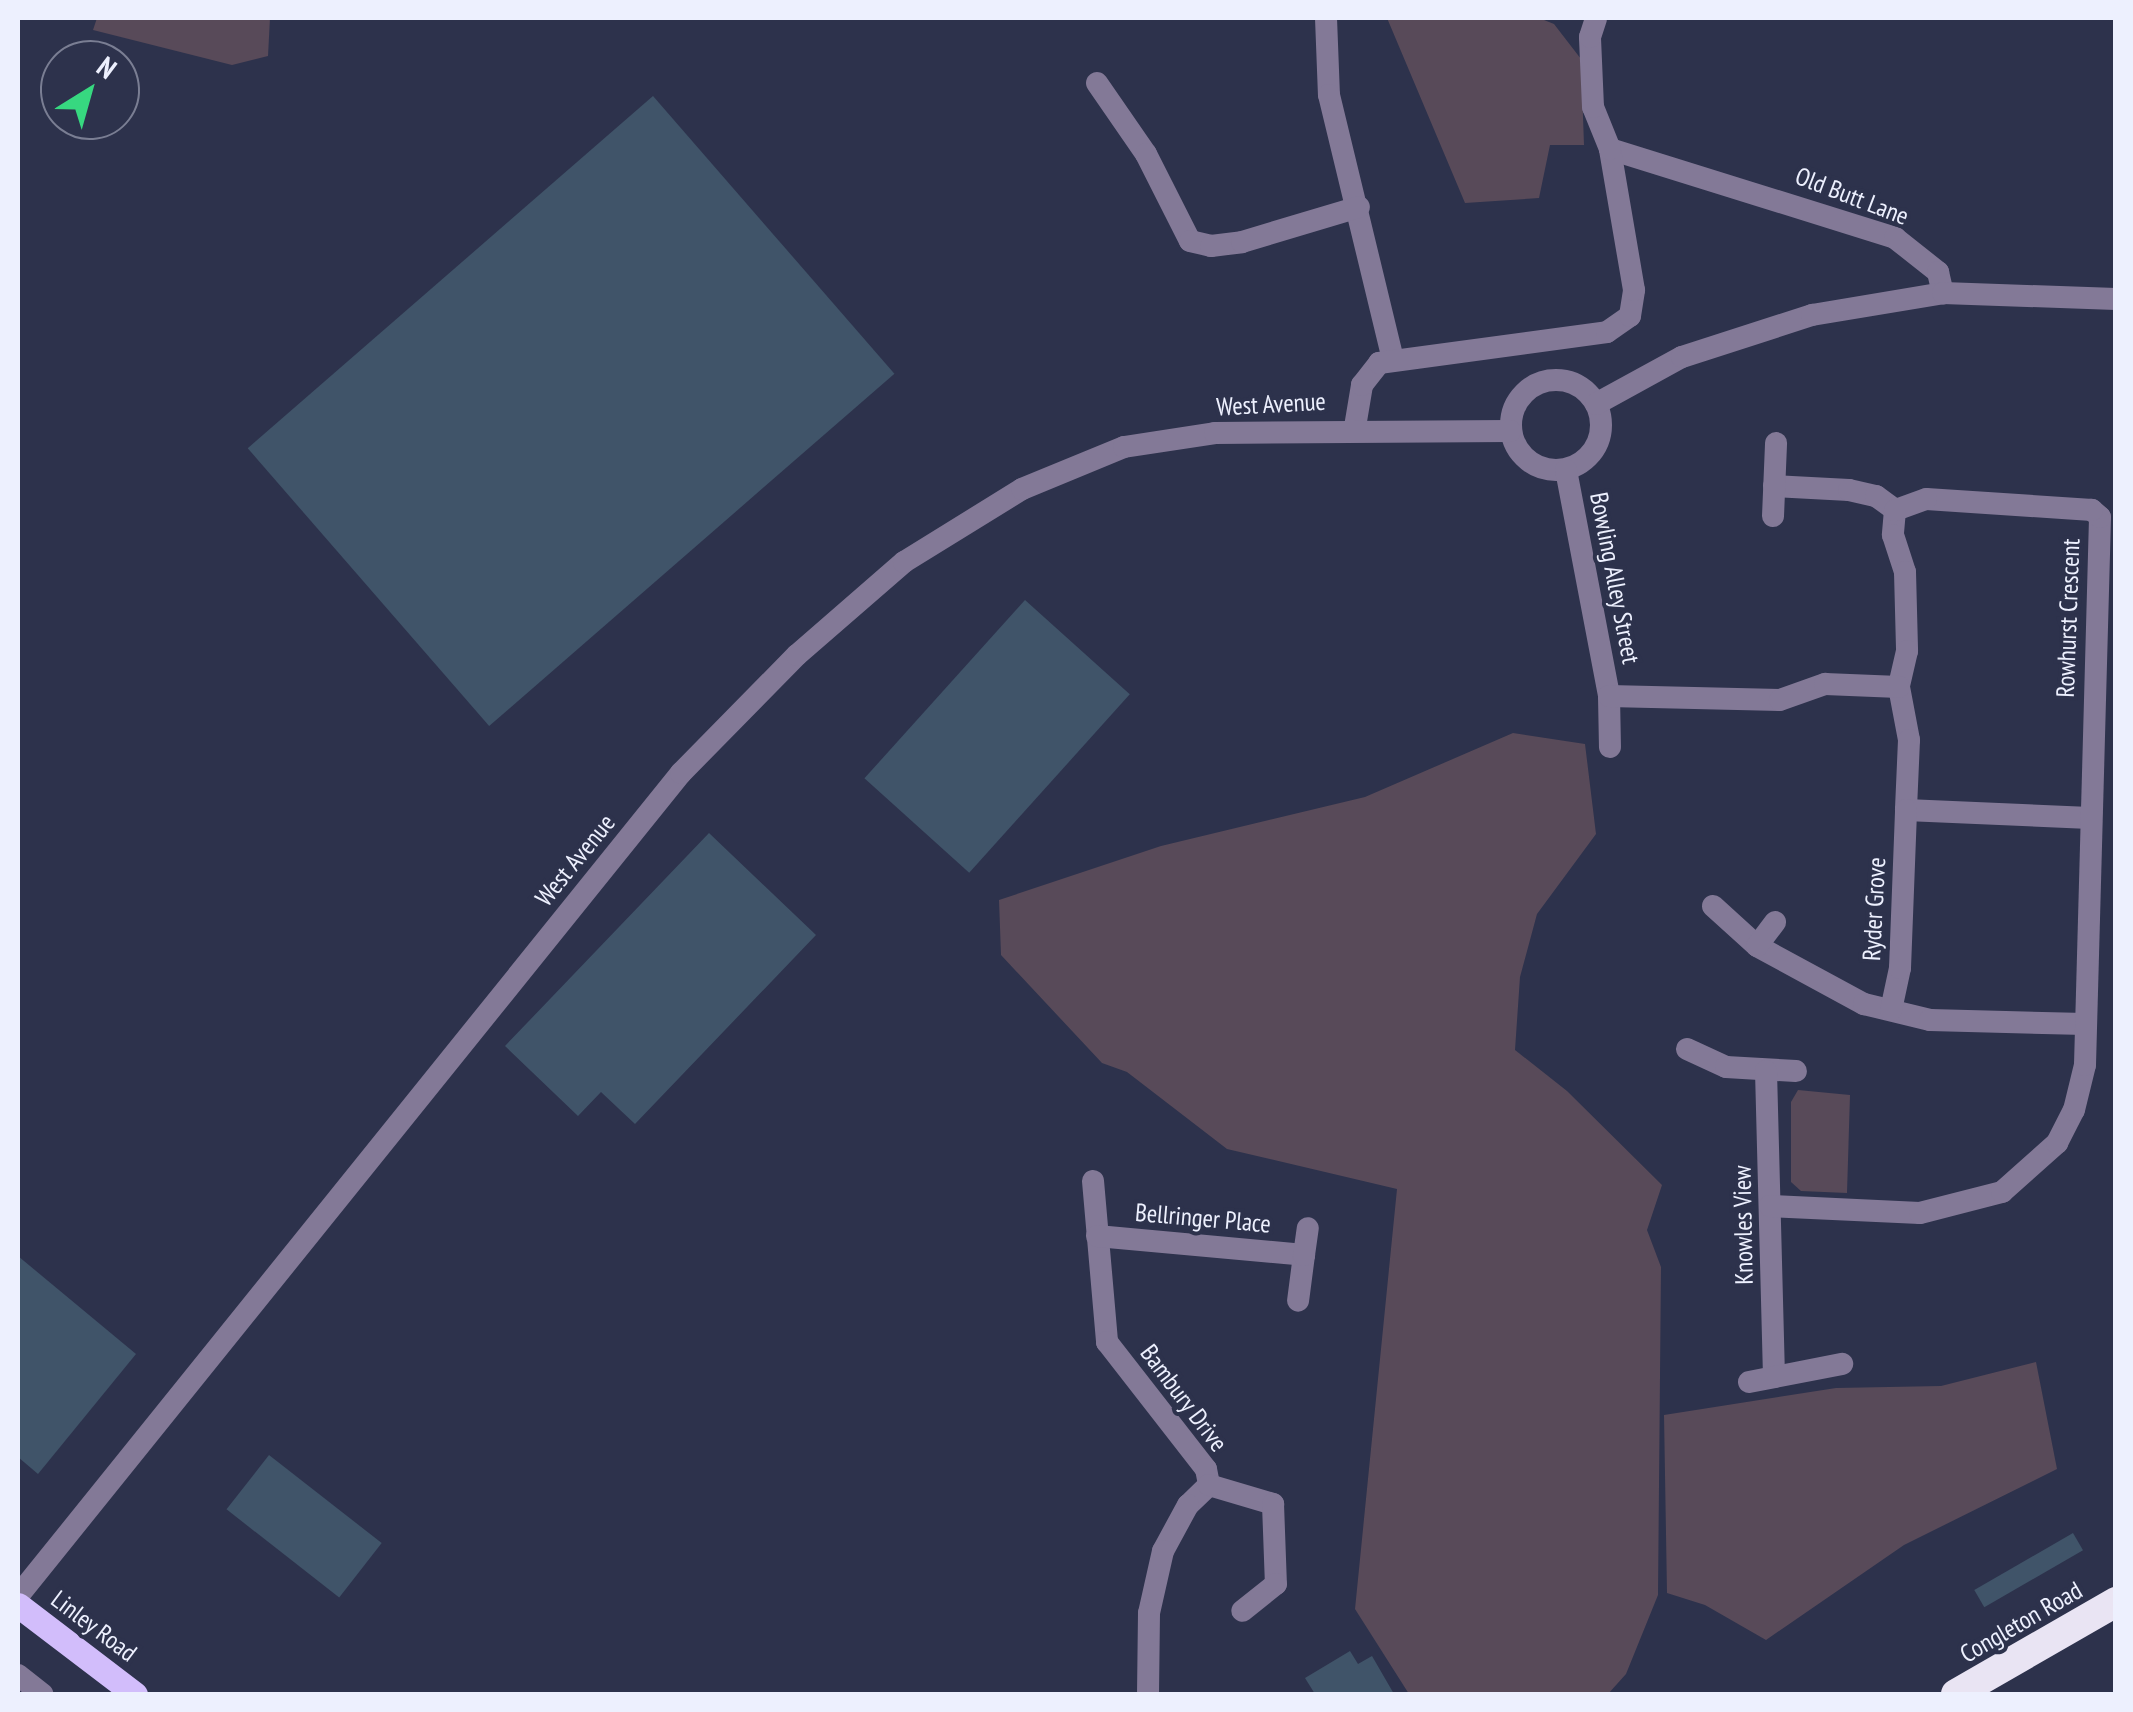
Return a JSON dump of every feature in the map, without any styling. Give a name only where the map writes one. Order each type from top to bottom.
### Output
[{"type":"highway","name":"Congleton Road","points":[[1956,1694],[2116,1602]]},
{"type":"main road","name":"Linley Road","points":[[18,1605],[135,1694]]},
{"type":"street","points":[[1326,18],[1330,94],[1393,360],[1606,332],[1630,316],[1634,290],[1610,150],[1593,107],[1590,37],[1596,18]]},
{"type":"street","points":[[1097,83],[1146,154],[1190,240],[1211,246],[1242,242],[1359,207]]},
{"type":"street","name":"Old Butt Lane","points":[[1610,150],[1819,209],[1895,238],[1938,272],[1943,293]]},
{"type":"street","points":[[1596,404],[1682,357],[1812,315],[1943,293],[2116,299]]},
{"type":"street","name":"West Avenue","points":[[1355,427],[1362,385],[1379,363],[1393,360]]},
{"type":"street","points":[[1564,380],[1596,404],[1599,438],[1586,459],[1566,470],[1538,467],[1519,452],[1510,431],[1522,395],[1542,382],[1564,380]]},
{"type":"street","name":"West Avenue","points":[[18,1596],[681,772],[796,655],[904,562],[1022,488],[1124,448],[1215,433],[1355,427],[1510,431]]},
{"type":"street","points":[[1773,516],[1776,443]]},
{"type":"street","name":"Bowling Alley Street","points":[[1566,470],[1610,696],[1610,747]]},
{"type":"street","points":[[1774,486],[1849,490],[1876,496],[1895,510],[1907,651],[1899,687],[1909,740],[1906,810],[2090,818]]},
{"type":"street","name":"Rowhurst Crescent","points":[[1770,1206],[1920,1213],[2002,1192],[2057,1143],[2074,1110],[2085,1065],[2100,518],[2092,510],[1926,499],[1895,510]]},
{"type":"street","name":"Bowling Alley Street","points":[[1610,696],[1780,700],[1825,684],[1899,687]]},
{"type":"street","name":"Ryder Grove","points":[[1890,1010],[1900,968],[1906,810]]},
{"type":"street","name":"Ryder Grove","points":[[1713,906],[1757,946],[1864,1004],[1930,1020],[2084,1024]]},
{"type":"street","points":[[1757,946],[1775,922]]},
{"type":"street","points":[[1687,1049],[1726,1067],[1796,1071]]},
{"type":"street","name":"Knowles View","points":[[1766,1071],[1774,1377]]},
{"type":"street","name":"Bambury Drive","points":[[1092,1182],[1106,1342],[1206,1469],[1210,1485],[1188,1505],[1162,1551],[1149,1613],[1148,1694]]},
{"type":"street","name":"Bellringer Place","points":[[1298,1302],[1308,1228]]},
{"type":"street","name":"Bellringer Place","points":[[1097,1236],[1304,1255]]},
{"type":"street","points":[[1749,1382],[1842,1364]]},
{"type":"street","points":[[1210,1485],[1272,1504],[1276,1584],[1242,1612]]},
{"type":"street","points":[[18,1675],[42,1694]]},
{"type":"shaded area","points":[[97,18],[270,18],[268,56],[232,65],[93,30]]},
{"type":"shaded area","points":[[1387,18],[1539,18],[1554,24],[1581,59],[1584,145],[1550,145],[1539,198],[1465,203]]},
{"type":"shaded area","points":[[1513,733],[1585,744],[1596,834],[1537,914],[1520,977],[1515,1050],[1567,1091],[1662,1185],[1647,1230],[1661,1267],[1658,1595],[1626,1674],[1608,1694],[1409,1694],[1355,1609],[1397,1189],[1227,1149],[1127,1072],[1102,1063],[1001,955],[999,900],[1161,846],[1365,797]]},
{"type":"shaded area","points":[[1798,1090],[1850,1095],[1847,1193],[1801,1191],[1791,1182],[1791,1102]]},
{"type":"shaded area","points":[[2036,1362],[2057,1469],[1904,1545],[1766,1640],[1705,1605],[1667,1593],[1664,1415],[1836,1388],[1941,1386]]},
{"type":"building","points":[[653,96],[894,374],[489,726],[248,448]]},
{"type":"building","points":[[1025,600],[1130,694],[969,873],[864,778]]},
{"type":"building","points":[[709,833],[816,935],[635,1124],[601,1092],[578,1116],[505,1046]]},
{"type":"building","points":[[18,1256],[136,1354],[38,1474],[18,1457]]},
{"type":"building","points":[[269,1455],[382,1543],[339,1597],[227,1509]]},
{"type":"building","points":[[2073,1533],[2083,1550],[1984,1607],[1974,1590]]},
{"type":"building","points":[[1350,1651],[1358,1664],[1372,1656],[1394,1694],[1315,1694],[1305,1678]]}]
